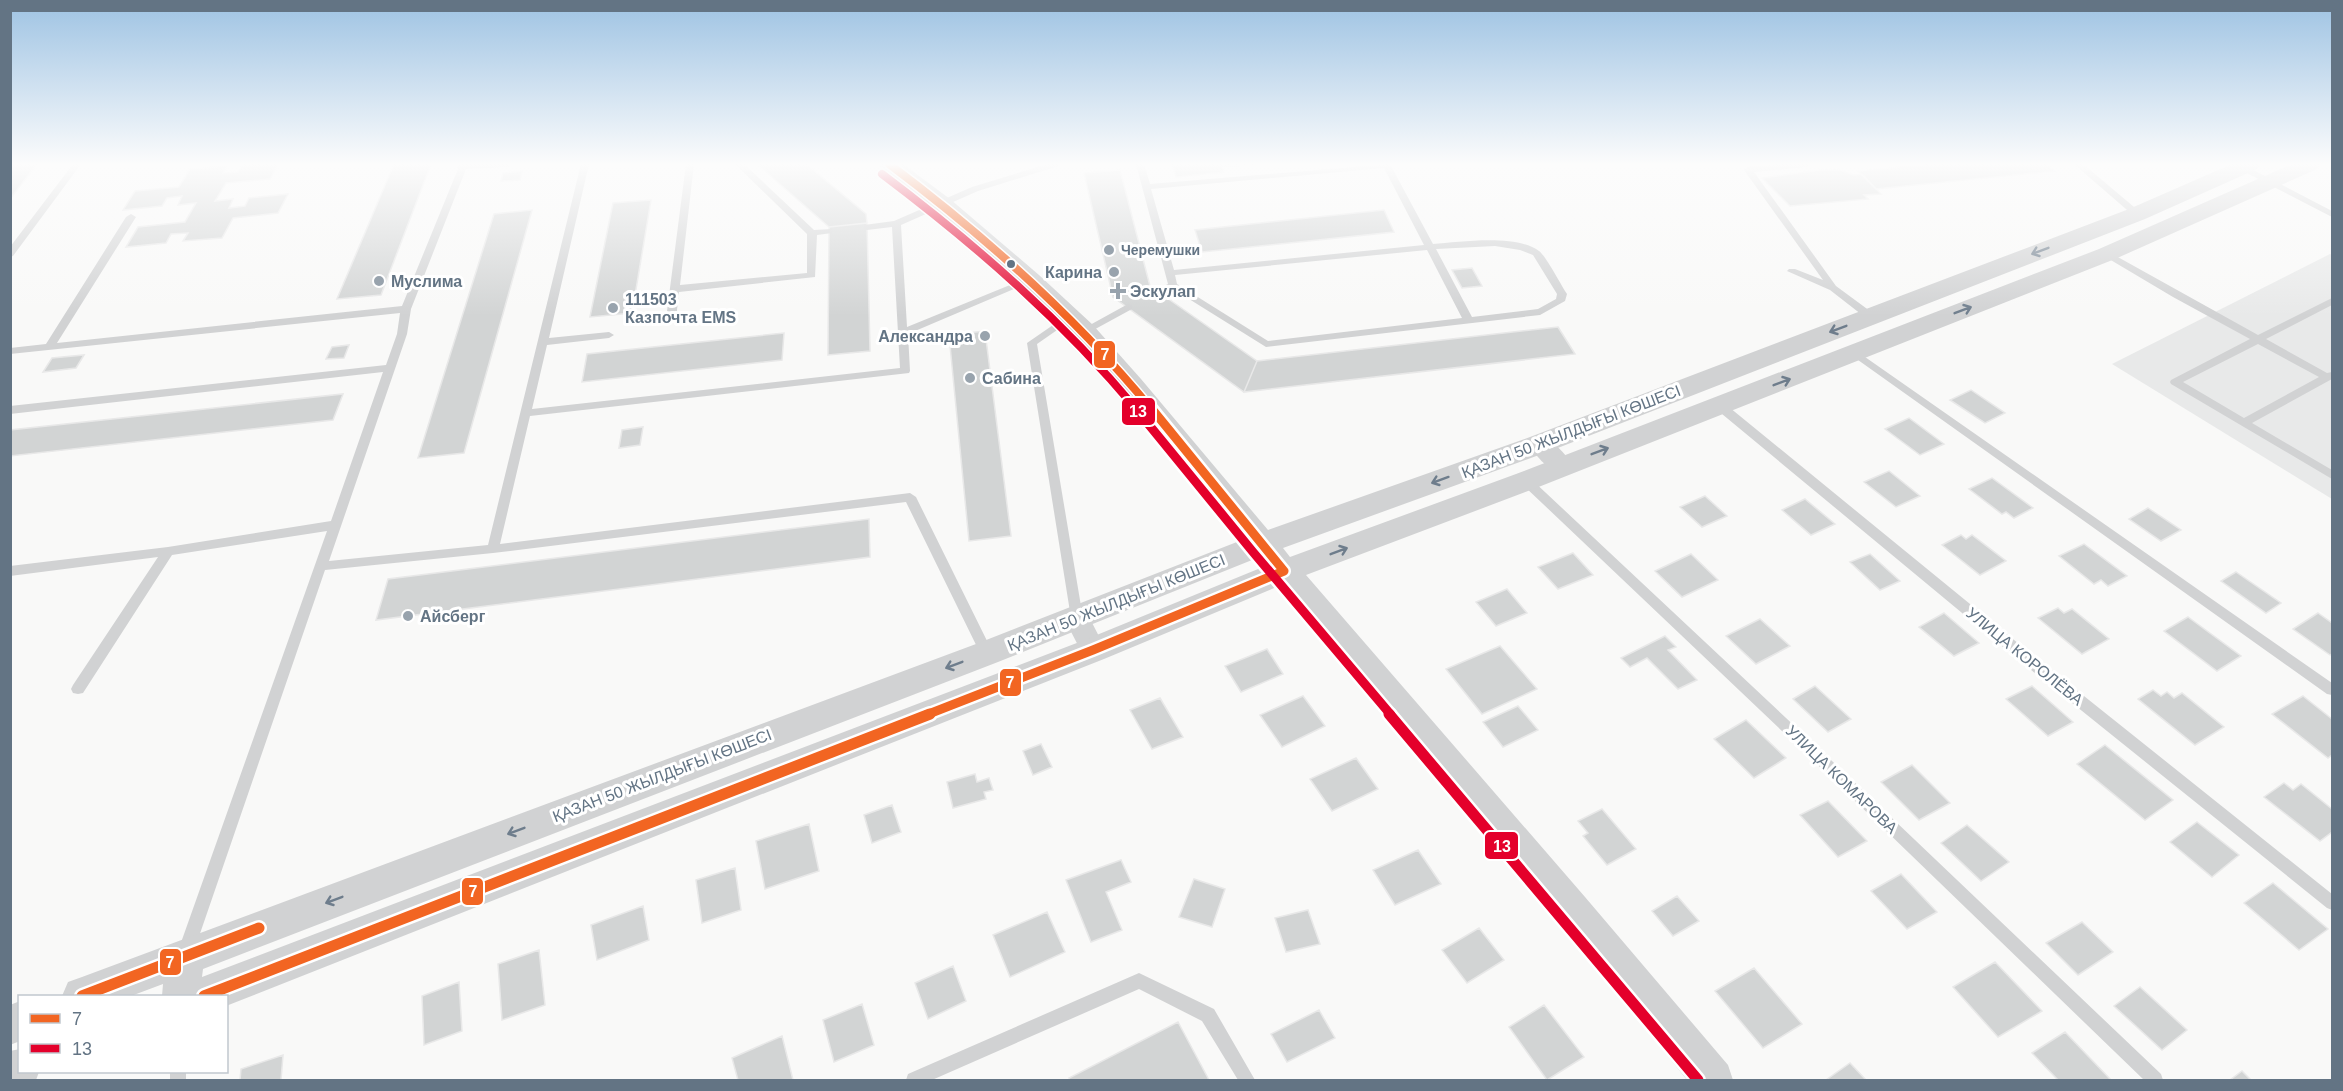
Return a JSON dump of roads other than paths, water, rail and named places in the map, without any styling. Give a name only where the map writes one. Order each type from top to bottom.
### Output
[{"type":"street","points":[[955,215],[1077,324],[1132,385],[1284,572],[1572,909],[1713,1080]]},
{"type":"street","name":"ҚАЗАН 50 ЖЫЛДЫҒЫ КӨШЕСІ","points":[[85,995],[987,653],[1262,544],[1540,444],[2135,215]]},
{"type":"street","name":"ҚАЗАН 50 ЖЫЛДЫҒЫ КӨШЕСІ","points":[[207,995],[1094,650],[1284,572],[1526,481],[2108,254],[2197,215]]},
{"type":"street","points":[[1540,444],[1562,466]]},
{"type":"street","points":[[1077,618],[1094,650]]},
{"type":"street","points":[[182,995],[184,956]]},
{"type":"lane","points":[[10,254],[39,215]]},
{"type":"lane","points":[[184,956],[402,334],[406,309],[443,215]]},
{"type":"lane","points":[[493,549],[573,215]]},
{"type":"lane","points":[[671,319],[684,215]]},
{"type":"lane","points":[[675,289],[812,275],[812,233],[793,215]]},
{"type":"lane","points":[[867,227],[896,224],[917,215]]},
{"type":"lane","points":[[1154,215],[1173,285],[1266,344],[1540,312],[1560,301],[1562,294],[1537,253],[1522,247],[1495,243],[1430,247],[1170,273]]},
{"type":"lane","points":[[1413,215],[1468,320]]},
{"type":"lane","points":[[1780,215],[1833,288]]},
{"type":"lane","points":[[49,347],[131,217]]},
{"type":"lane","points":[[525,413],[904,371],[896,224]]},
{"type":"lane","points":[[812,233],[829,231]]},
{"type":"lane","points":[[2108,254],[2257,340],[2330,376]]},
{"type":"lane","points":[[1792,271],[1833,288],[1870,316]]},
{"type":"lane","points":[[902,333],[1030,280]]},
{"type":"lane","points":[[1159,292],[1173,285]]},
{"type":"lane","points":[[2329,469],[2175,382],[2332,301]]},
{"type":"lane","points":[[1077,618],[1032,343],[1077,324],[1128,308]]},
{"type":"lane","points":[[10,351],[406,309]]},
{"type":"lane","points":[[542,342],[609,335]]},
{"type":"lane","points":[[1855,353],[2332,690]]},
{"type":"lane","points":[[10,410],[390,368]]},
{"type":"lane","points":[[2245,422],[2330,376]]},
{"type":"lane","name":"УЛИЦА КОРОЛЁВА","points":[[1720,406],[2025,657],[2332,903]]},
{"type":"lane","name":"УЛИЦА КОМАРОВА","points":[[1526,481],[1827,765],[2155,1080]]},
{"type":"lane","points":[[321,566],[493,549],[910,497],[987,653]]},
{"type":"lane","points":[[10,571],[168,551],[335,525]]},
{"type":"lane","points":[[78,689],[168,551]]},
{"type":"lane","points":[[914,1080],[1139,981],[1208,1015],[1247,1080]]},
{"type":"place","name":"Черемушки","points":[[1109,250]]},
{"type":"place","name":"Карина","points":[[1114,272]]},
{"type":"place","name":"Муслима","points":[[379,281]]},
{"type":"place","name":"Эскулап","points":[[1118,291]]},
{"type":"place","name":"111503 Казпочта EMS","points":[[613,308]]},
{"type":"place","name":"Александра","points":[[985,336]]},
{"type":"place","name":"Сабина","points":[[970,378]]},
{"type":"place","name":"Айсберг","points":[[408,616]]}]
